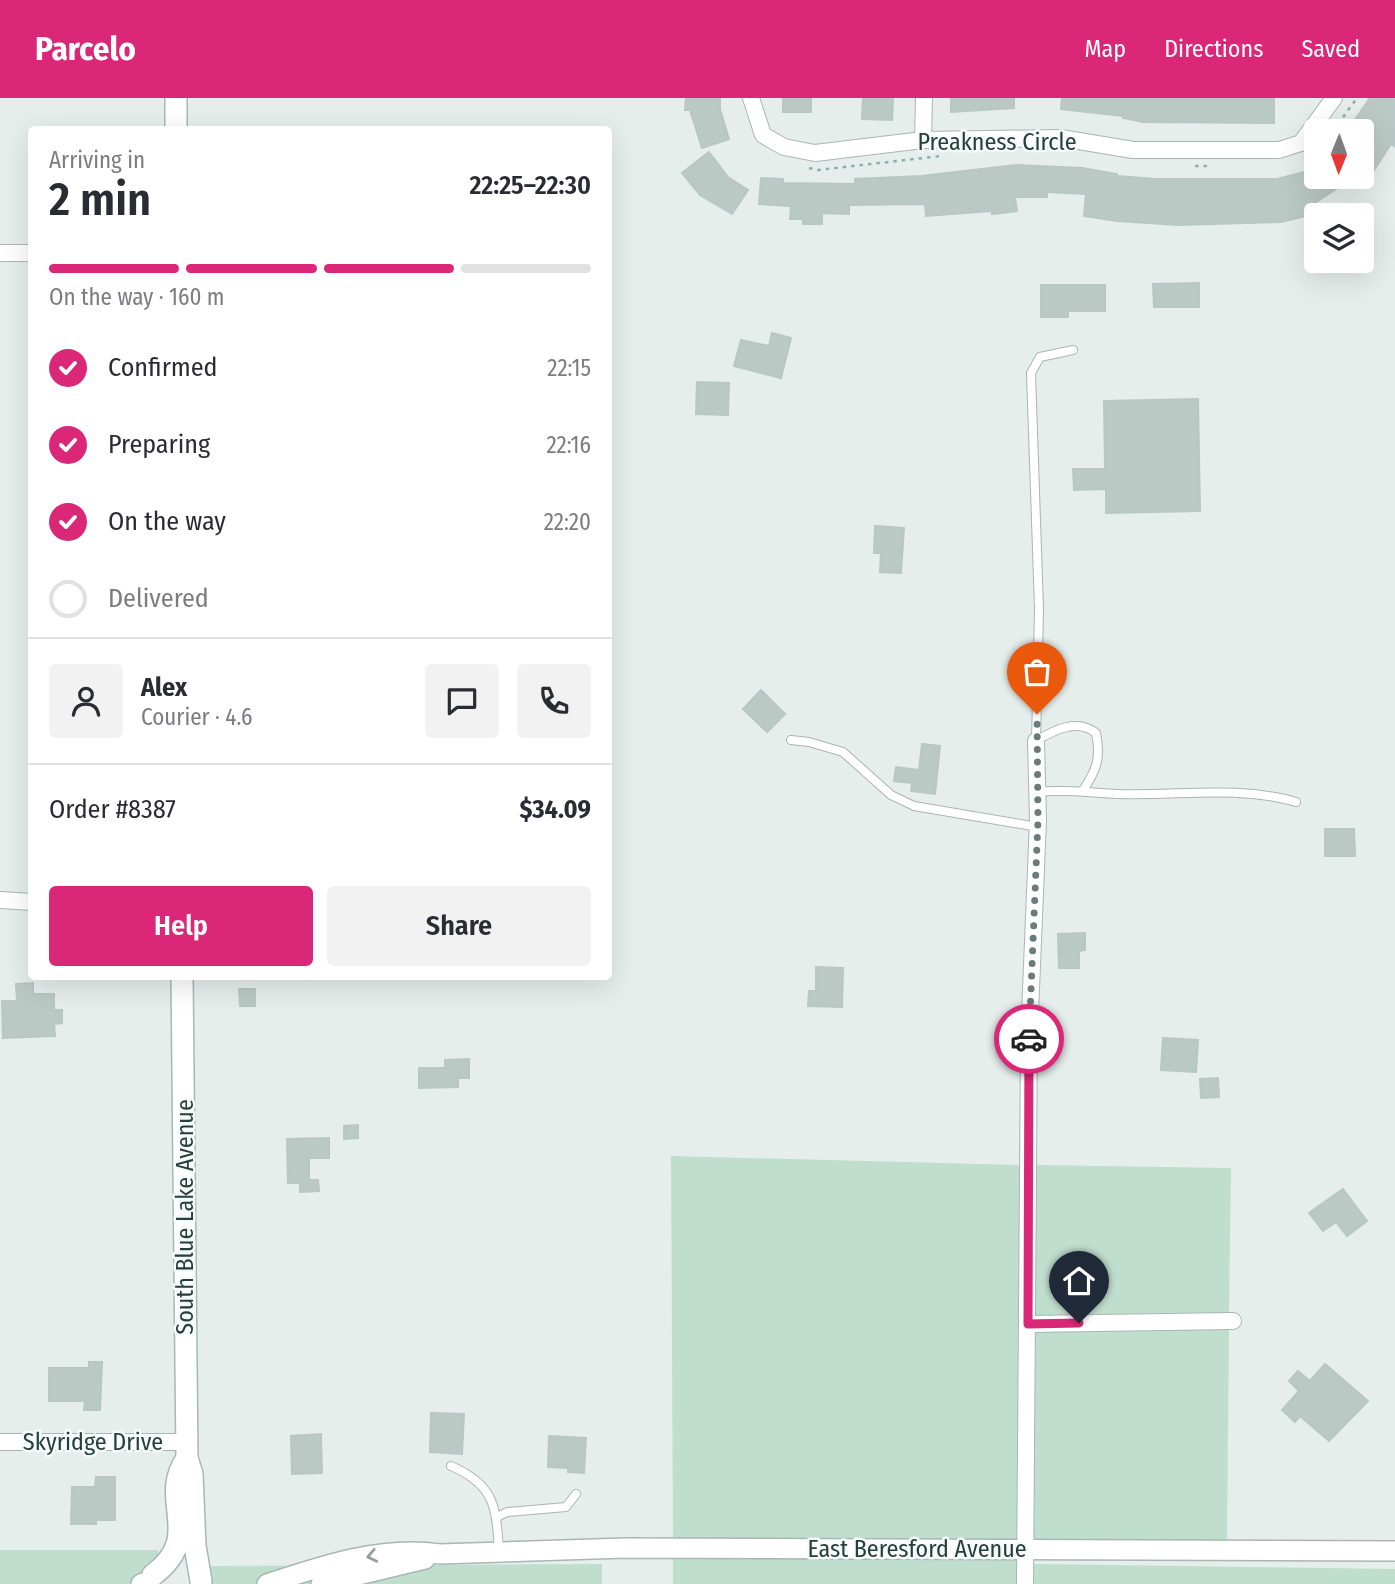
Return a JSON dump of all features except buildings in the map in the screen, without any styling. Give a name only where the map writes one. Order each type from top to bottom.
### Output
[{"type":"main road","points":[[176,98],[176,126]]},
{"type":"main road","name":"South Blue Lake Avenue","points":[[182,980],[187,1450],[192,1474],[195,1546],[202,1583]]},
{"type":"main road","name":"South Blue Lake Avenue","points":[[145,1581],[169,1564],[178,1546],[177,1478],[187,1450]]},
{"type":"main road","points":[[145,1581],[178,1571],[202,1583]]},
{"type":"street","name":"Preakness Circle","points":[[751,98],[763,135],[784,147],[815,153],[923,140],[1060,138],[1133,150],[1279,150],[1301,143],[1334,98]]},
{"type":"street","points":[[923,140],[924,98]]},
{"type":"street","points":[[0,253],[28,253]]},
{"type":"street","points":[[1025,1584],[1030,974],[1038,827],[1036,741]]},
{"type":"street","points":[[0,900],[28,902]]},
{"type":"street","points":[[1028,1324],[1233,1321]]},
{"type":"street","name":"Skyridge Drive","points":[[0,1442],[187,1450]]},
{"type":"street","name":"East Beresford Avenue","points":[[267,1584],[381,1553],[440,1554],[499,1550],[1395,1551]]},
{"type":"street","name":"East Beresford Avenue","points":[[321,1584],[415,1563],[440,1554]]},
{"type":"lane","points":[[1036,741],[1038,609],[1031,373],[1041,357],[1073,350]]},
{"type":"lane","points":[[1036,741],[1056,729],[1070,726],[1082,727],[1096,733],[1099,758],[1083,790]]},
{"type":"lane","points":[[791,740],[843,752],[891,795],[915,806],[1038,827]]},
{"type":"lane","points":[[1038,792],[1083,790],[1118,794],[1269,794],[1296,802]]},
{"type":"lane","points":[[452,1466],[481,1483],[491,1495],[497,1517],[499,1550]]},
{"type":"lane","points":[[497,1517],[507,1512],[566,1507],[576,1494]]},
{"type":"path","points":[[1342,119],[1357,98]]},
{"type":"path","points":[[808,168],[818,170],[873,165],[949,154]]},
{"type":"path","points":[[1189,166],[1213,166]]},
{"type":"green space","points":[[671,1156],[1021,1165],[1018,1540],[673,1540]]},
{"type":"green space","points":[[1036,1165],[1231,1168],[1229,1313],[1035,1316]]},
{"type":"green space","points":[[1229,1329],[1227,1542],[1032,1540],[1035,1332]]},
{"type":"green space","points":[[0,1550],[158,1550],[161,1584],[0,1584]]},
{"type":"green space","points":[[673,1556],[1018,1557],[1018,1584],[673,1584]]},
{"type":"green space","points":[[602,1564],[602,1584],[196,1584],[196,1566]]},
{"type":"green space","points":[[1032,1564],[1395,1569],[1395,1584],[1032,1584]]},
{"type":"way so far","points":[[1029,1039],[1038,820],[1037,714]]},
{"type":"route","points":[[1029,1039],[1028,1324],[1079,1323]]}]
